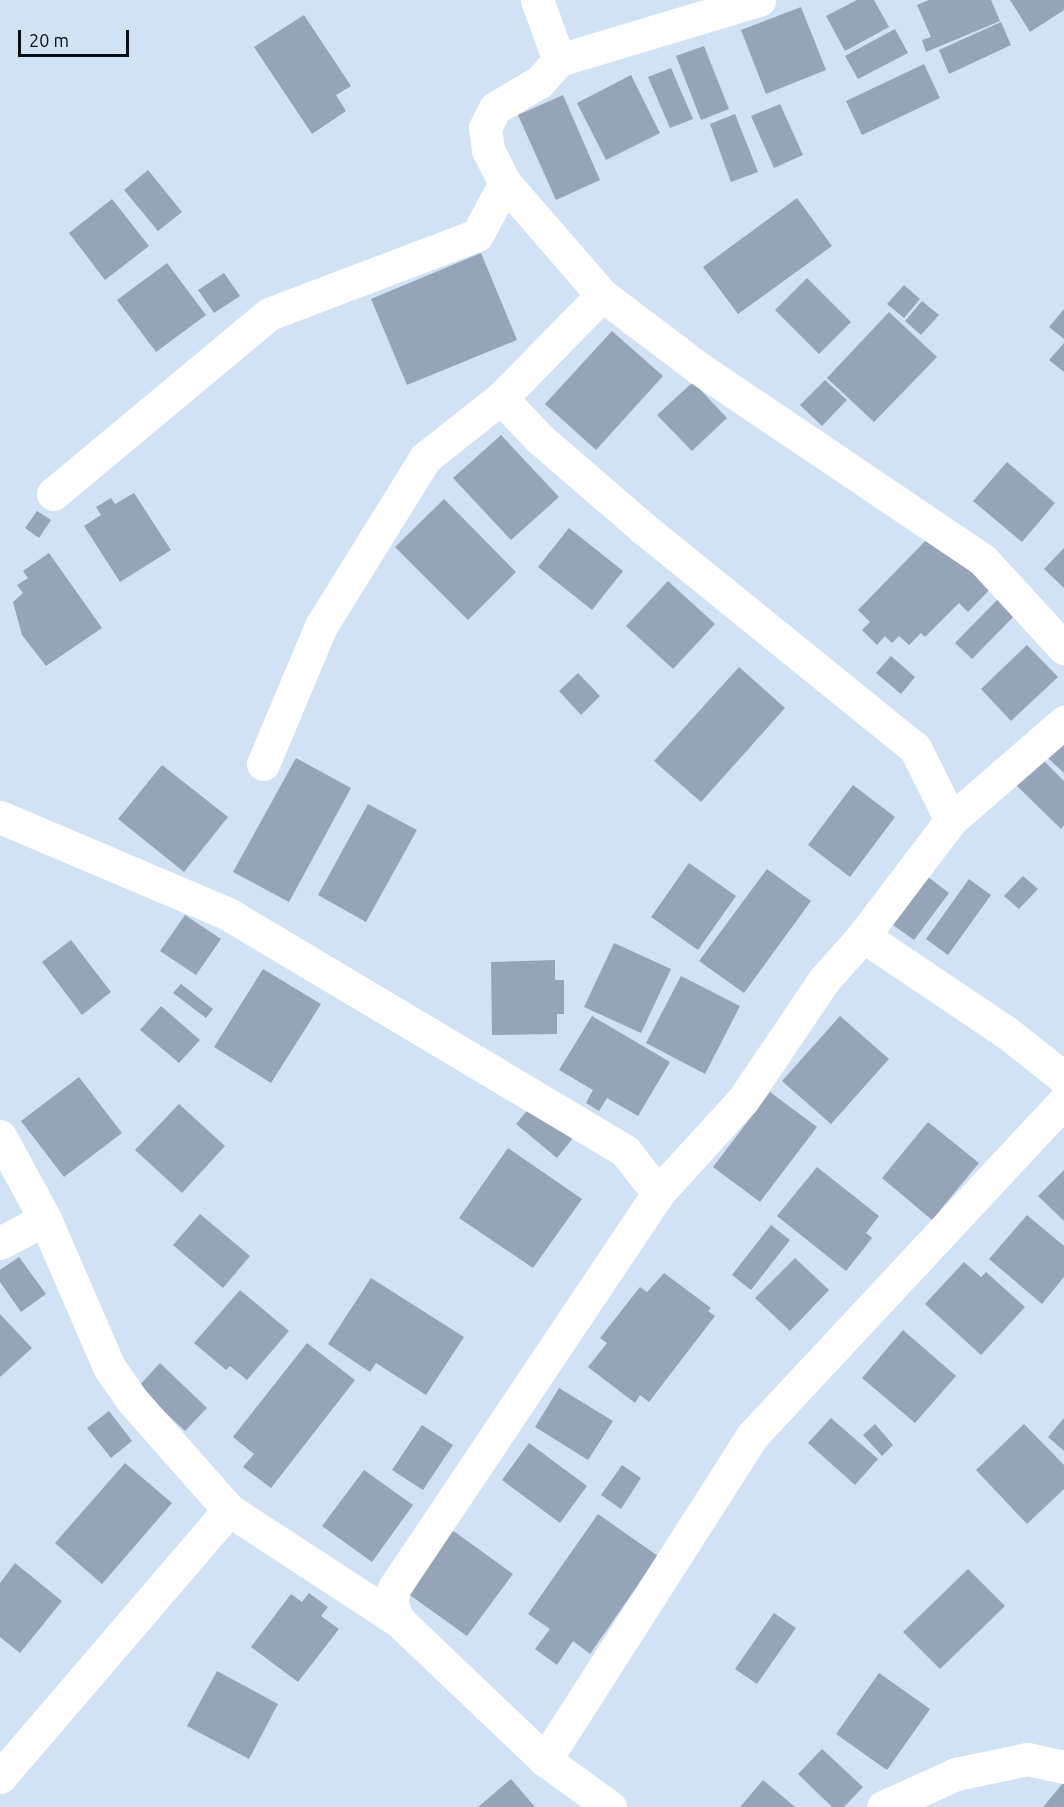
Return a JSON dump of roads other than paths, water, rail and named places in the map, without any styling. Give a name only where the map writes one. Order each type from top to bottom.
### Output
[{"type":"street","points":[[537,0],[559,60]]},
{"type":"street","points":[[759,0],[559,60],[539,82],[495,108],[485,128],[488,150],[505,183],[602,296],[700,369],[983,560],[1064,648]]},
{"type":"street","points":[[52,494],[268,314],[477,235],[505,183]]},
{"type":"street","points":[[263,765],[321,626],[425,458],[501,398],[602,296]]},
{"type":"street","points":[[501,398],[540,439],[643,528],[915,748],[951,820]]},
{"type":"street","points":[[398,1620],[391,1603],[394,1588],[658,1193],[743,1100],[824,980],[863,936],[951,820],[1064,722]]},
{"type":"street","points":[[0,817],[228,914],[625,1150],[658,1193]]},
{"type":"street","points":[[863,936],[1006,1032],[1064,1077]]},
{"type":"street","points":[[545,1760],[752,1436],[1064,1102]]},
{"type":"street","points":[[0,1136],[45,1219],[109,1367],[229,1510],[398,1620],[545,1760],[610,1807]]},
{"type":"street","points":[[0,1243],[45,1219]]},
{"type":"street","points":[[0,1777],[229,1510]]},
{"type":"street","points":[[883,1807],[956,1774],[1027,1759],[1064,1767]]}]
